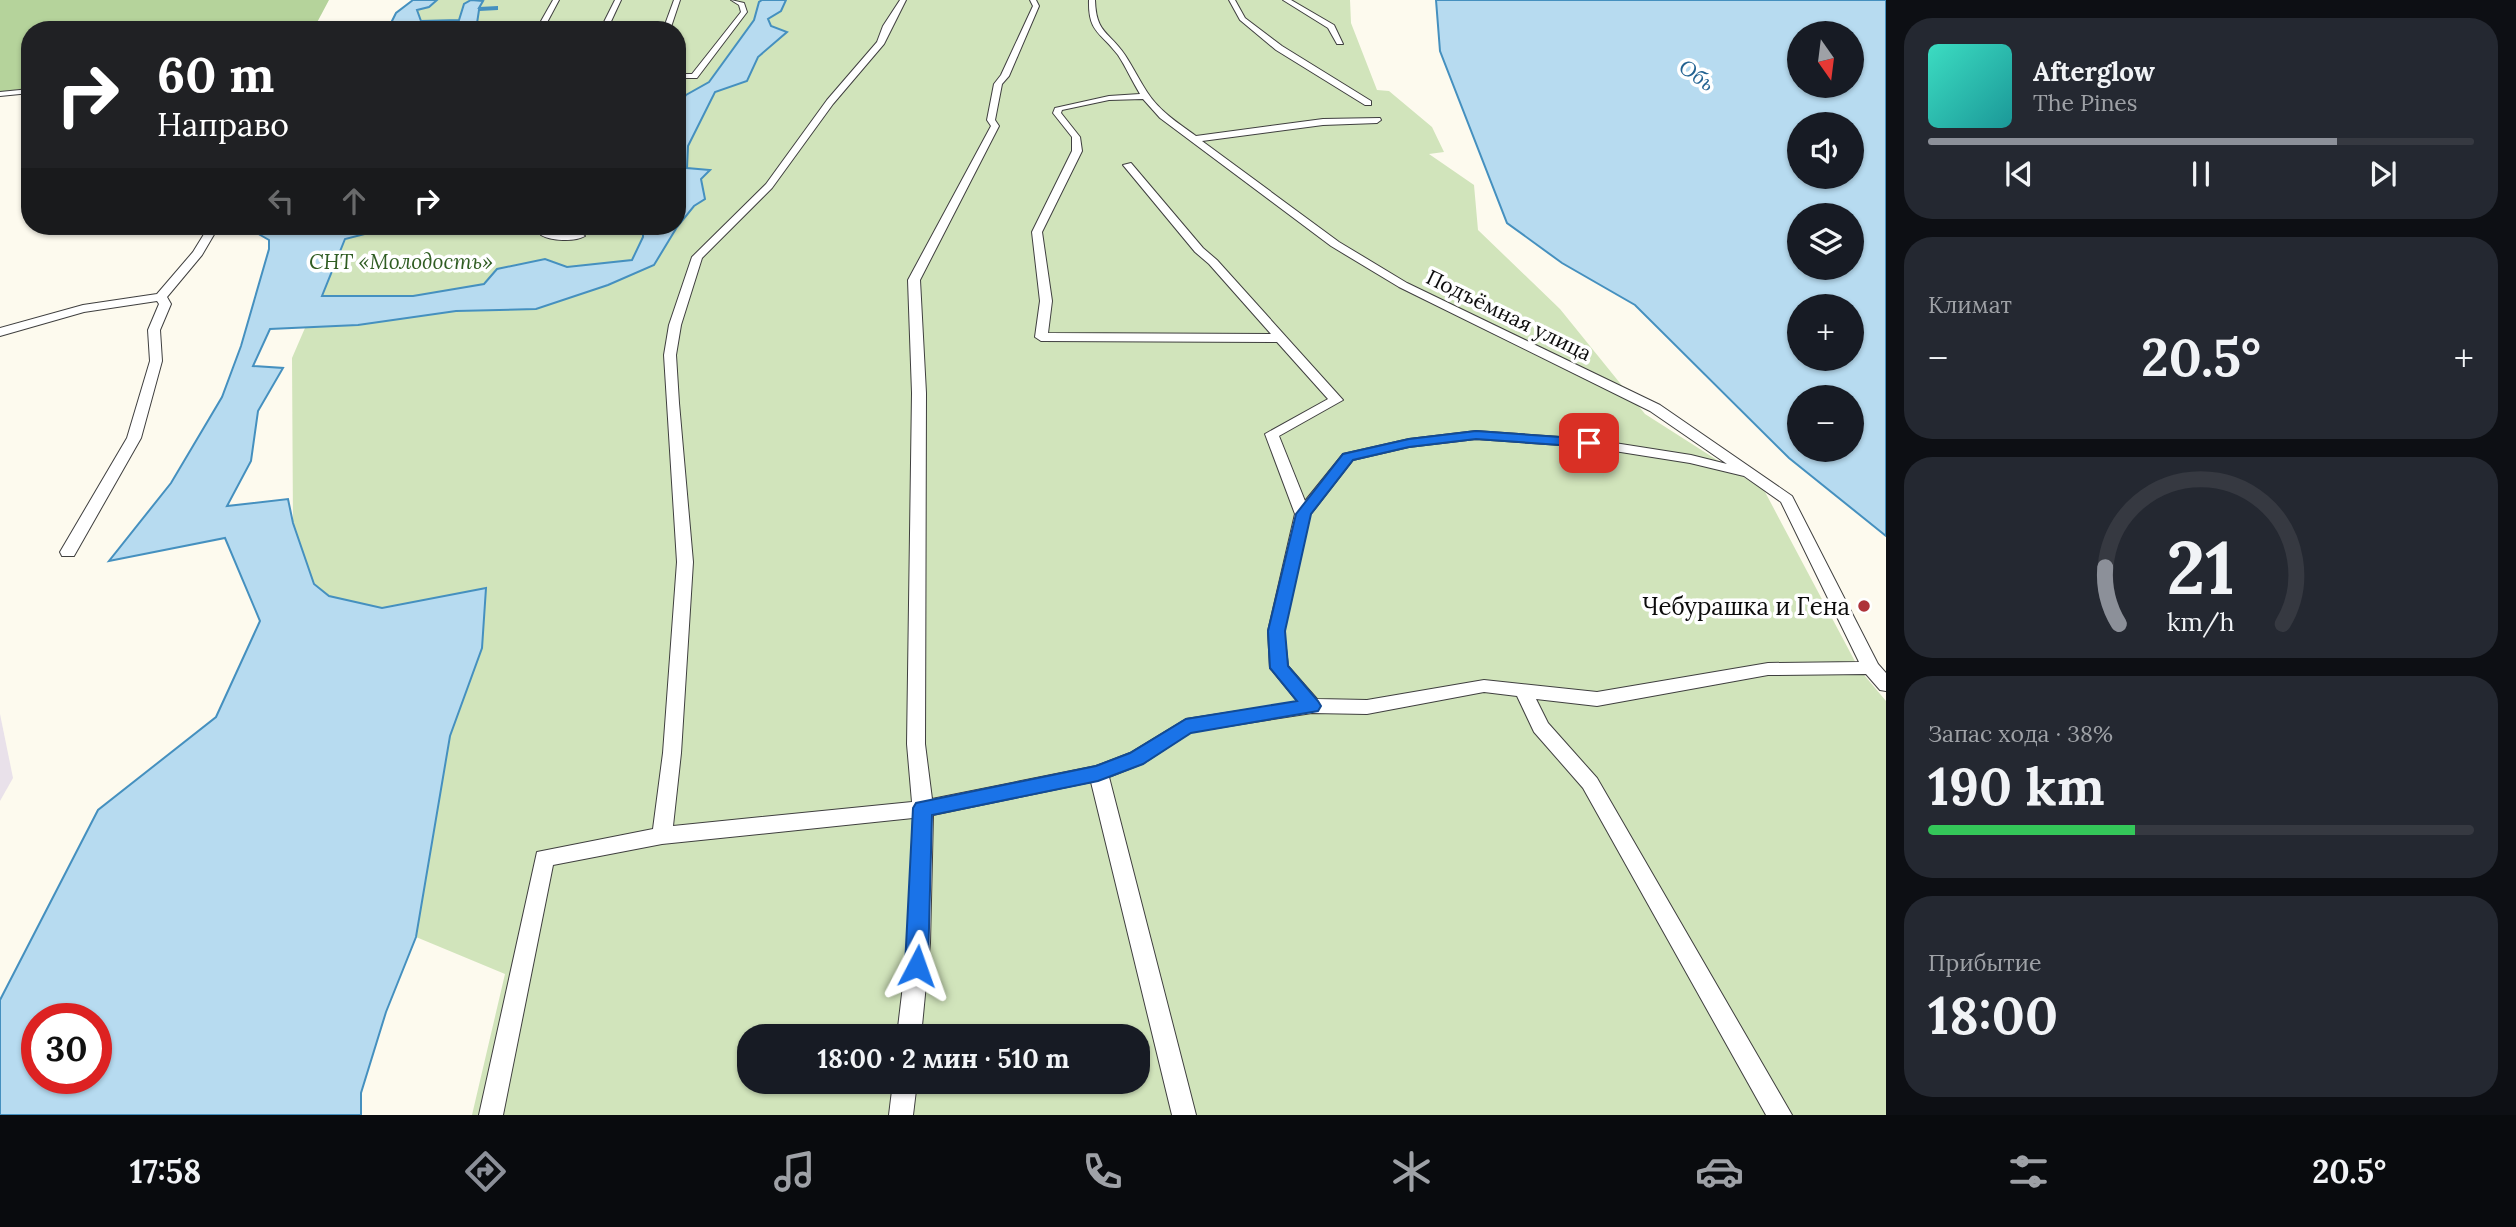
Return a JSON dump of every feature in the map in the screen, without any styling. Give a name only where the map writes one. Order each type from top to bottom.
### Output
[{"type":"street","points":[[544,21],[556,0]]},
{"type":"street","points":[[608,21],[618,0]]},
{"type":"street","points":[[669,21],[677,0]]},
{"type":"street","points":[[686,76],[694,76],[744,12],[742,4],[734,0]]},
{"type":"street","points":[[662,836],[672,753],[685,562],[670,355],[675,325],[697,257],[769,186],[830,103],[881,41],[887,26],[904,0]]},
{"type":"street","points":[[910,1024],[919,943],[923,808],[916,744],[919,393],[914,280],[995,126],[991,120],[998,84],[1005,76],[1036,6],[1033,0]]},
{"type":"street","name":"Подъёмная улица","points":[[1092,0],[1092,19],[1102,36],[1120,53],[1145,96],[1163,116],[1335,244],[1403,285],[1655,408],[1787,499],[1871,668],[1886,685]]},
{"type":"street","points":[[1232,0],[1241,19],[1251,27],[1279,48],[1368,103]]},
{"type":"street","points":[[1286,0],[1331,27],[1340,42]]},
{"type":"street","points":[[0,94],[21,92]]},
{"type":"street","points":[[1145,96],[1059,108],[1057,113],[1076,137],[1077,151],[1037,232],[1046,300],[1041,337],[1280,338]]},
{"type":"street","points":[[1194,139],[1324,122],[1377,120]]},
{"type":"street","points":[[1128,165],[1199,250],[1213,262],[1336,400],[1272,433],[1303,514]]},
{"type":"street","points":[[0,331],[83,309],[161,297],[198,253],[209,235]]},
{"type":"street","points":[[547,235],[580,236]]},
{"type":"street","points":[[68,552],[134,438],[156,361],[154,330],[165,303],[161,297]]},
{"type":"street","points":[[1312,706],[1279,668],[1276,631],[1303,514],[1348,457],[1409,443],[1476,435],[1589,443],[1691,459],[1752,475]]},
{"type":"street","points":[[491,1115],[544,858],[662,836],[923,808],[1098,773],[1137,758],[1186,726],[1312,706],[1367,707],[1484,686],[1597,699],[1768,669],[1871,668]]},
{"type":"street","points":[[1524,692],[1541,727],[1590,783],[1780,1115]]},
{"type":"street","points":[[1098,773],[1184,1115]]},
{"type":"street","points":[[901,1115],[904,1094]]},
{"type":"shaded area","points":[[0,714],[13,778],[0,801]]},
{"type":"green space","points":[[0,0],[329,0],[318,21],[21,21],[21,89],[0,92]]},
{"type":"green space","points":[[437,0],[471,0],[464,4],[460,20],[421,21],[416,9],[429,7]]},
{"type":"green space","name":"СНТ «Молодость»","points":[[475,0],[1350,0],[1351,23],[1377,90],[1389,91],[1432,127],[1444,152],[1429,154],[1474,185],[1478,230],[1560,309],[1645,414],[1764,490],[1859,669],[1886,701],[1886,1115],[472,1115],[505,974],[416,937],[450,736],[482,648],[486,588],[382,608],[329,596],[314,584],[293,523],[292,358],[308,321],[330,296],[321,296],[345,239],[361,235],[686,235],[686,21],[477,21],[479,10],[497,7],[478,8]]},
{"type":"water","points":[[413,0],[437,0],[429,7],[417,10],[421,21],[392,21],[396,13]]},
{"type":"water","points":[[471,0],[483,1],[479,8],[497,7],[479,10],[477,21],[421,21],[459,20],[464,4]]},
{"type":"water","points":[[786,0],[781,11],[768,19],[771,26],[787,32],[758,57],[747,81],[715,92],[688,146],[687,168],[710,170],[701,179],[705,199],[686,216],[686,95],[709,82],[754,20],[759,2]]},
{"type":"water","name":"Обь","points":[[1436,0],[1886,0],[1886,536],[1794,462],[1864,462],[1864,385],[1787,385],[1787,456],[1635,305],[1562,263],[1507,223],[1440,51]]},
{"type":"water","points":[[260,235],[361,235],[345,239],[322,296],[413,296],[484,284],[497,269],[545,259],[567,267],[632,260],[643,235],[672,235],[654,265],[608,285],[536,309],[456,311],[358,325],[270,329],[253,366],[283,368],[258,411],[251,461],[227,506],[288,499],[293,523],[314,584],[329,596],[382,608],[486,588],[482,648],[450,736],[416,937],[386,1012],[361,1093],[361,1115],[0,1115],[0,1000],[98,810],[216,717],[260,621],[225,538],[109,561],[171,483],[222,397],[241,346],[269,249],[269,240]]},
{"type":"place","name":"Чебурашка и Гена","points":[[1864,606]]},
{"type":"route","points":[[917,966],[923,808],[1098,773],[1137,758],[1186,726],[1312,706],[1279,668],[1276,631],[1303,514],[1348,457],[1409,443],[1476,435],[1589,443]]}]
